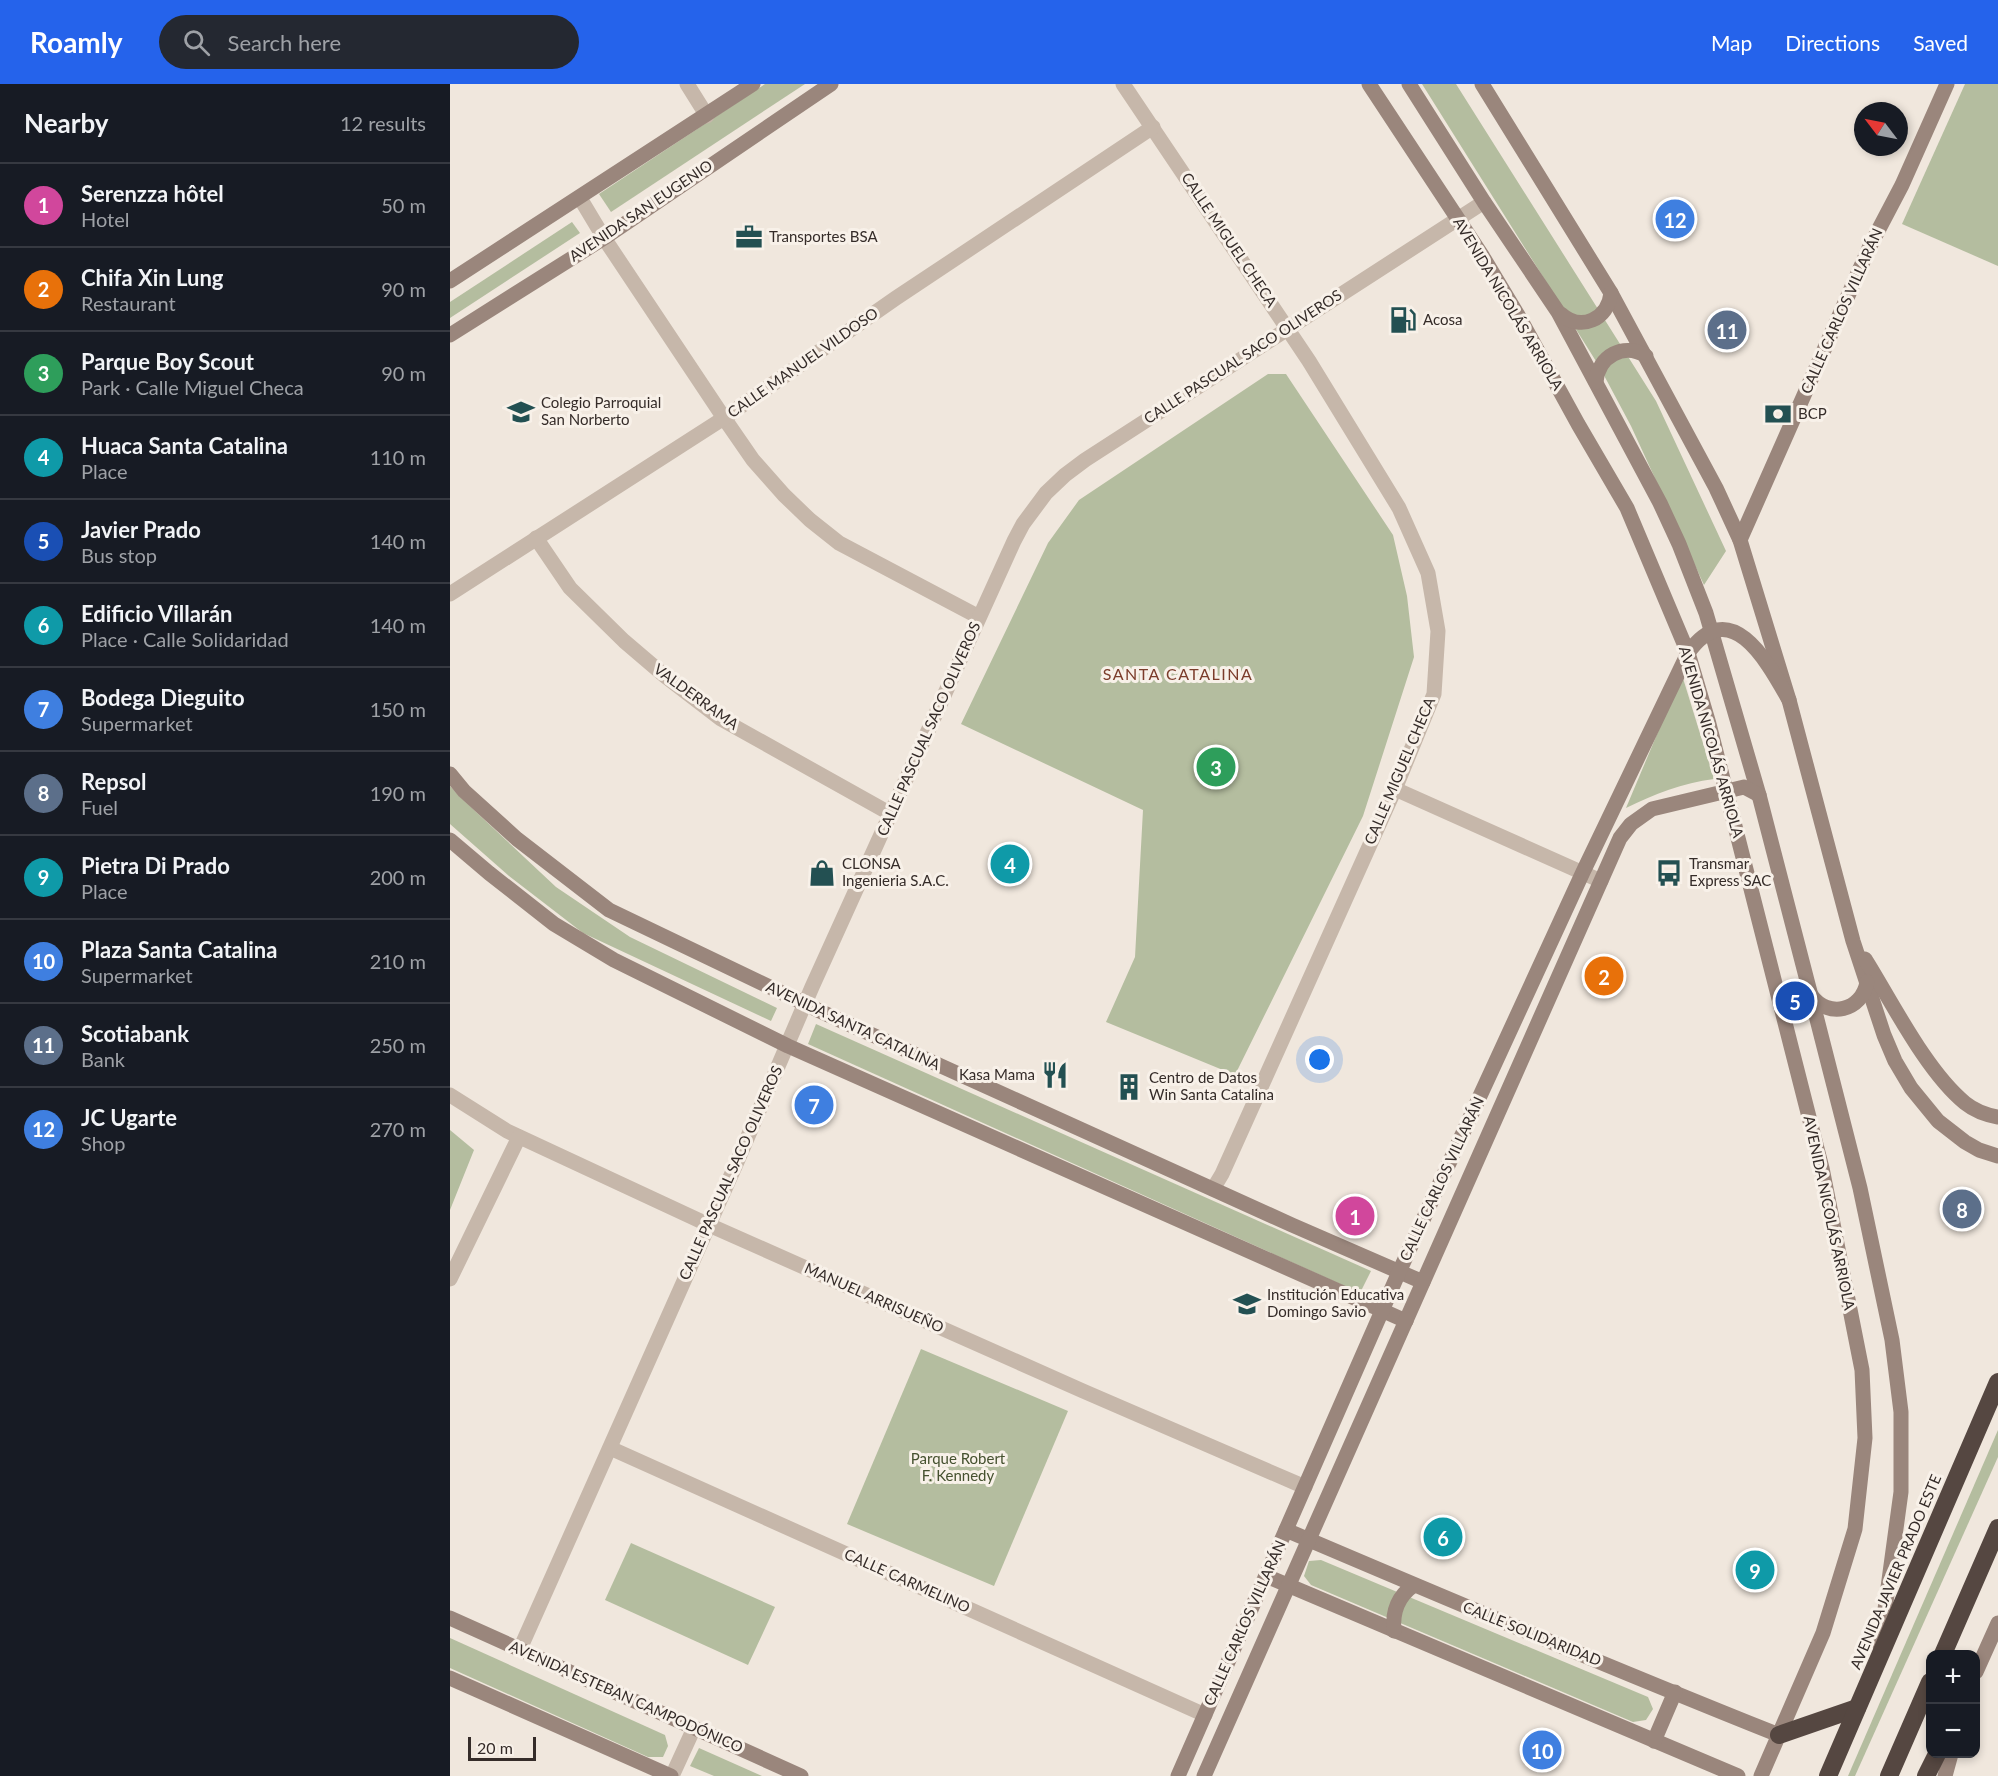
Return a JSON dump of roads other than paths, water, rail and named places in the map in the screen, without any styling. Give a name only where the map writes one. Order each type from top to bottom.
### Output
[{"type":"highway","name":"AVENIDA JAVIER PRADO ESTE","points":[[1828,1776],[1998,1382]]},
{"type":"highway","points":[[1945,1650],[1998,1528]]},
{"type":"highway","points":[[1889,1776],[1926,1691]]},
{"type":"highway","points":[[1779,1735],[1857,1708]]},
{"type":"highway","points":[[1926,1776],[1935,1758]]},
{"type":"street","points":[[687,84],[707,116]]},
{"type":"street","points":[[450,281],[753,84]]},
{"type":"street","name":"AVENIDA SAN EUGENIO","points":[[450,335],[604,238],[831,84]]},
{"type":"street","name":"CALLE MIGUEL CHECA","points":[[1123,84],[1309,361],[1398,508],[1428,573],[1438,631],[1434,694],[1395,789],[1222,1174],[1213,1189]]},
{"type":"street","name":"AVENIDA NICOLÁS ARRIOLA","points":[[1369,84],[1483,257],[1627,508],[1688,653],[1727,791],[1822,1168],[1862,1370],[1865,1438],[1855,1529],[1823,1633],[1761,1776]]},
{"type":"street","name":"AVENIDA NICOLÁS ARRIOLA","points":[[1409,84],[1558,312],[1660,503],[1679,544],[1711,630],[1759,795],[1860,1188],[1892,1340],[1901,1412],[1901,1492],[1878,1661]]},
{"type":"street","points":[[1482,84],[1611,293],[1716,488],[1740,540],[1789,700],[1853,941],[1890,1050],[1911,1088],[1938,1121],[1979,1150],[1998,1156]]},
{"type":"street","name":"CALLE CARLOS VILLARÁN","points":[[1740,540],[1870,246],[1902,184],[1947,84]]},
{"type":"street","name":"CALLE MANUEL VILDOSO","points":[[450,594],[724,418],[896,298],[1153,127]]},
{"type":"street","points":[[580,198],[604,238],[724,418],[753,460],[784,495],[839,543],[979,617]]},
{"type":"street","name":"CALLE PASCUAL SACO OLIVEROS","points":[[520,1649],[805,1005],[1023,524],[1046,493],[1085,460],[1484,202]]},
{"type":"street","points":[[1558,312],[1573,322],[1592,321],[1606,310],[1611,293]]},
{"type":"street","points":[[1596,382],[1602,362],[1613,353],[1634,350],[1646,356]]},
{"type":"street","name":"VALDERRAMA","points":[[536,538],[570,588],[624,641],[721,720],[891,814]]},
{"type":"street","points":[[1711,630],[1734,632],[1756,648],[1789,700]]},
{"type":"street","name":"CALLE CARLOS VILLARÁN","points":[[1178,1776],[1399,1272],[1583,872],[1688,653],[1700,638],[1711,630]]},
{"type":"street","name":"AVENIDA SANTA CATALINA","points":[[450,774],[464,791],[517,839],[609,910],[805,1005],[1423,1282]]},
{"type":"street","name":"CALLE CARLOS VILLARÁN","points":[[1204,1776],[1620,838],[1631,824],[1652,809],[1744,787],[1759,795]]},
{"type":"street","points":[[1395,789],[1601,880]]},
{"type":"street","points":[[450,840],[554,924],[614,960],[788,1046],[1406,1321]]},
{"type":"street","points":[[1853,941],[1921,1050],[1945,1082],[1974,1110],[1998,1118]]},
{"type":"street","points":[[1810,992],[1823,1006],[1832,1010],[1842,1010],[1859,1000],[1867,982]]},
{"type":"street","name":"MANUEL ARRISUEÑO","points":[[450,1095],[519,1137],[709,1225],[1093,1396],[1305,1487]]},
{"type":"street","points":[[450,1279],[519,1137]]},
{"type":"street","name":"CALLE CARMELINO","points":[[610,1448],[1205,1715]]},
{"type":"street","name":"CALLE SOLIDARIDAD","points":[[1286,1530],[1779,1735]]},
{"type":"street","points":[[1266,1576],[1738,1776]]},
{"type":"street","points":[[1394,1631],[1393,1622],[1397,1605],[1401,1597],[1414,1585]]},
{"type":"street","name":"AVENIDA ESTEBAN CAMPODÓNICO","points":[[450,1618],[801,1776]]},
{"type":"street","points":[[1980,1663],[1998,1623]]},
{"type":"street","points":[[450,1678],[672,1776],[693,1728]]},
{"type":"street","points":[[1654,1741],[1675,1692]]},
{"type":"street","points":[[1945,1776],[1950,1758]]},
{"type":"place","name":"JC Ugarte","points":[[1675,219]]},
{"type":"place","name":"Transportes BSA","points":[[749,237]]},
{"type":"place","name":"Acosa","points":[[1403,320]]},
{"type":"place","name":"Scotiabank","points":[[1727,330]]},
{"type":"place","name":"Colegio Parroquial San Norberto","points":[[521,412]]},
{"type":"place","name":"BCP","points":[[1778,414]]},
{"type":"place","name":"Parque Boy Scout","points":[[1216,767]]},
{"type":"place","name":"Huaca Santa Catalina","points":[[1010,864]]},
{"type":"place","name":"CLONSA Ingenieria S.A.C.","points":[[822,873]]},
{"type":"place","name":"Transmar Express SAC","points":[[1669,873]]},
{"type":"place","name":"Chifa Xin Lung","points":[[1604,976]]},
{"type":"place","name":"Javier Prado","points":[[1795,1001]]},
{"type":"place","name":"Kasa Mama","points":[[1055,1075]]},
{"type":"place","name":"Centro de Datos Win Santa Catalina","points":[[1129,1087]]},
{"type":"place","name":"Bodega Dieguito","points":[[814,1105]]},
{"type":"place","name":"Repsol","points":[[1962,1209]]},
{"type":"place","name":"Serenzza hôtel","points":[[1355,1216]]},
{"type":"place","name":"Institución Educativa Domingo Savio","points":[[1247,1304]]},
{"type":"place","name":"Edificio Villarán","points":[[1443,1537]]},
{"type":"place","name":"Pietra Di Prado","points":[[1755,1570]]},
{"type":"place","name":"Plaza Santa Catalina","points":[[1542,1750]]},
{"type":"district","name":"SANTA CATALINA","points":[[1178,674]]},
{"type":"park label","name":"Parque Robert F. Kennedy","points":[[958,1468]]}]
